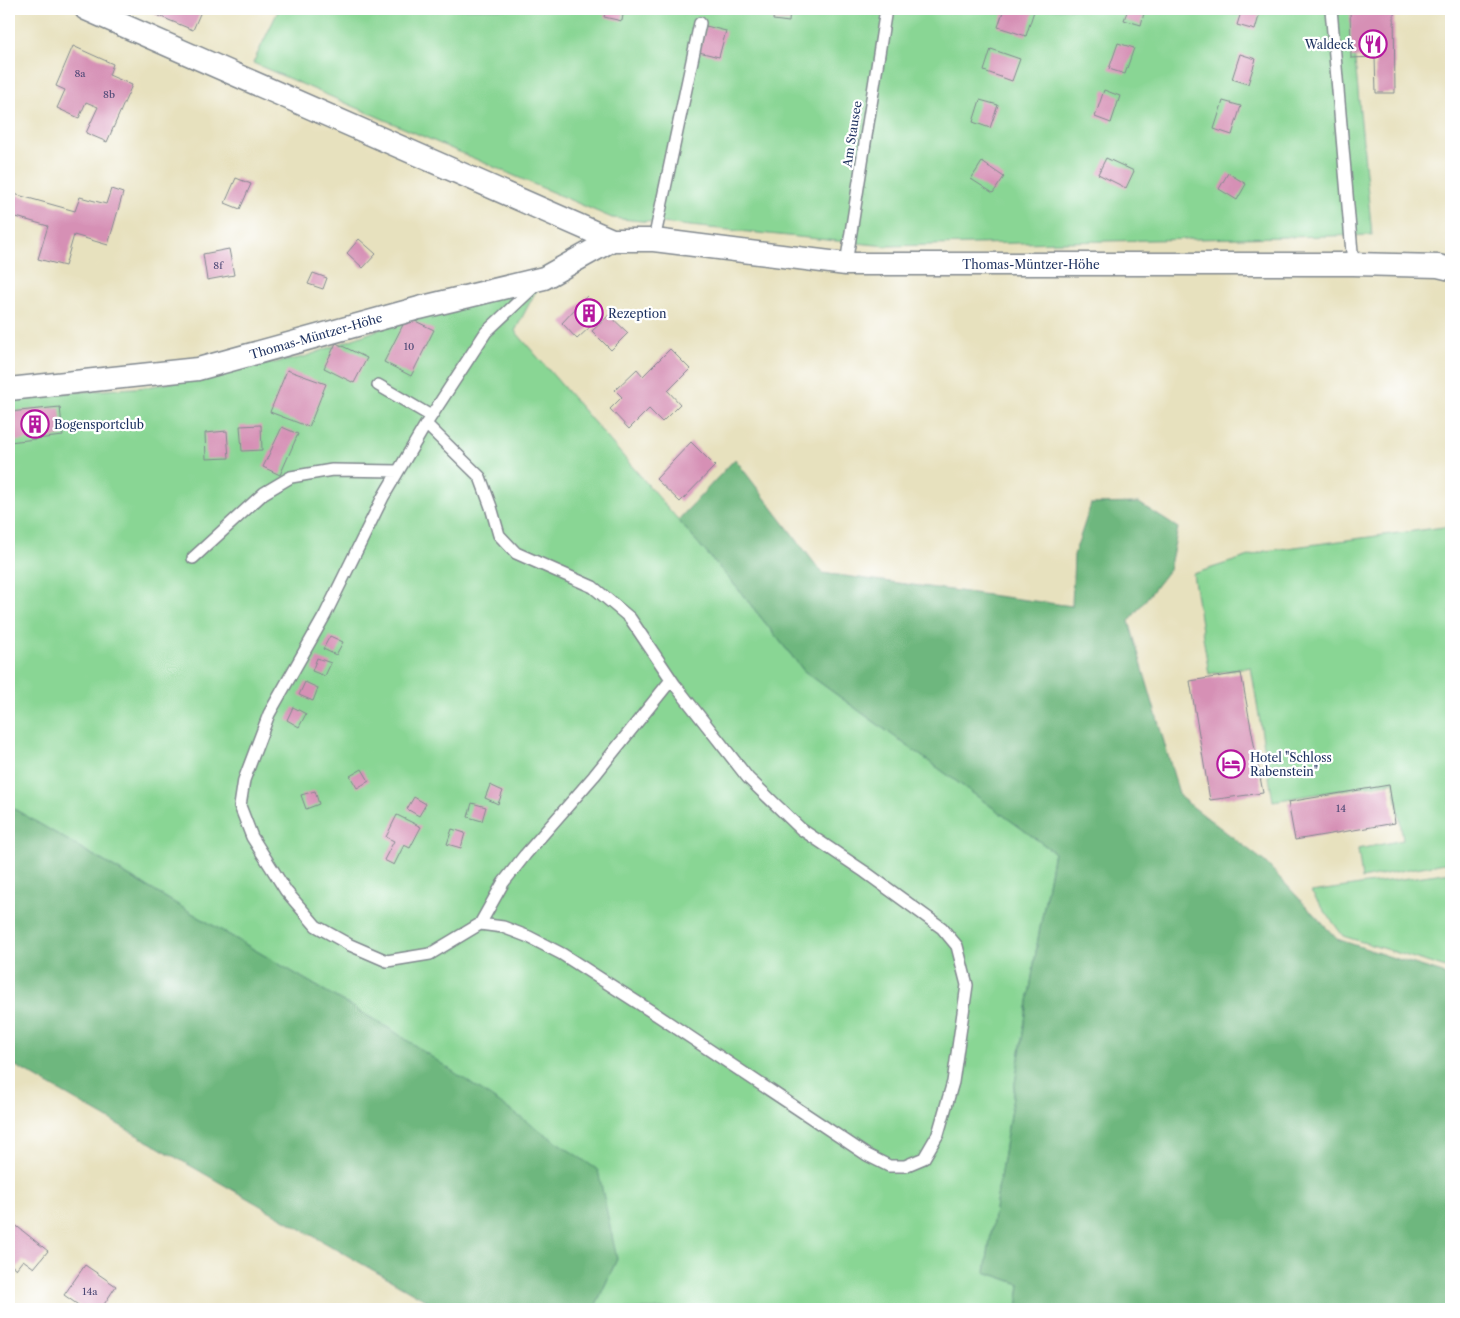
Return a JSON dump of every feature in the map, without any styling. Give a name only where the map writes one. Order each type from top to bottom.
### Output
[{"type":"street","name":"Thomas-Müntzer-Höhe","points":[[86,9],[612,240],[654,240],[846,264],[1353,264],[1438,266],[1451,269]]},
{"type":"street","name":"Thomas-Müntzer-Höhe","points":[[9,389],[198,369],[419,308],[544,278],[612,240]]},
{"type":"lane","name":"Am Stausee","points":[[846,264],[886,9]]},
{"type":"lane","points":[[1330,9],[1353,264]]},
{"type":"lane","points":[[654,240],[700,24]]},
{"type":"lane","points":[[544,278],[486,332],[428,420],[382,497],[325,615],[270,714],[244,780],[240,806],[252,837],[286,891],[316,926],[350,945],[387,961],[430,954],[480,924],[504,883],[525,855],[594,776],[672,680]]},
{"type":"lane","points":[[378,385],[428,420],[480,478],[499,535],[516,553],[592,587],[630,618],[672,680],[748,778],[801,828],[942,928],[957,946],[967,985],[953,1082],[938,1134],[924,1158],[905,1166],[888,1166],[867,1155],[562,954],[503,927],[480,924]]},
{"type":"lane","points":[[193,558],[264,493],[291,477],[332,470],[398,471]]},
{"type":"green space","points":[[279,9],[1350,9],[1372,235],[886,246],[612,218],[253,63]]},
{"type":"green space","points":[[539,285],[515,331],[738,589],[804,671],[1054,852],[1038,939],[985,1272],[1020,1284],[1017,1309],[594,1309],[617,1259],[395,1032],[9,806],[9,397],[147,387],[304,357],[443,306]]},
{"type":"green space","points":[[735,459],[822,573],[1072,606],[1074,555],[1091,504],[1139,503],[1178,528],[1169,570],[1129,621],[1180,797],[1265,862],[1337,939],[1443,973],[1451,982],[1451,1045],[1449,1047],[1451,1050],[1451,1309],[1017,1309],[1020,1284],[985,1272],[1038,939],[1054,852],[804,671],[738,589],[678,520]]},
{"type":"green space","points":[[1451,526],[1451,862],[1362,879],[1358,849],[1403,840],[1394,782],[1273,801],[1251,667],[1209,674],[1193,574],[1265,551]]},
{"type":"green space","points":[[9,806],[395,1032],[598,1170],[617,1259],[594,1309],[441,1309],[9,1062]]},
{"type":"green space","points":[[1451,872],[1451,974],[1446,968],[1343,936],[1311,892]]},
{"type":"building","points":[[156,9],[202,9],[193,30],[154,14]]},
{"type":"building","points":[[606,9],[624,9],[622,21],[604,17]]},
{"type":"building","points":[[774,9],[790,9],[789,22],[773,20]]},
{"type":"building","points":[[1004,9],[1029,9],[1034,11],[1026,36],[998,27]]},
{"type":"building","points":[[1128,9],[1145,9],[1141,25],[1124,20]]},
{"type":"building","points":[[1242,9],[1261,9],[1255,30],[1237,25]]},
{"type":"building","points":[[1350,9],[1394,9],[1395,93],[1376,93],[1375,57],[1351,58]]},
{"type":"building","points":[[706,26],[726,31],[719,57],[699,52]]},
{"type":"building","points":[[1118,43],[1134,48],[1125,74],[1109,69]]},
{"type":"building","points":[[73,46],[113,64],[109,75],[132,85],[107,142],[86,133],[98,107],[86,102],[79,118],[57,108],[65,90],[56,86]]},
{"type":"building","points":[[991,49],[1020,59],[1012,81],[984,71]]},
{"type":"building","points":[[1240,54],[1256,59],[1248,84],[1232,79]]},
{"type":"building","points":[[1104,90],[1120,96],[1111,123],[1095,117]]},
{"type":"building","points":[[980,100],[998,105],[990,128],[973,122]]},
{"type":"building","points":[[1223,101],[1241,106],[1232,135],[1214,129]]},
{"type":"building","points":[[1106,158],[1134,171],[1126,188],[1098,174]]},
{"type":"building","points":[[982,162],[1004,177],[993,193],[971,179]]},
{"type":"building","points":[[1228,173],[1246,184],[1237,200],[1219,189]]},
{"type":"building","points":[[236,178],[251,184],[240,209],[225,203]]},
{"type":"building","points":[[111,189],[123,193],[108,245],[74,235],[65,266],[38,259],[48,226],[9,215],[14,194],[75,211],[80,197],[106,204]]},
{"type":"building","points":[[359,239],[376,254],[363,268],[347,253]]},
{"type":"building","points":[[229,249],[234,275],[207,280],[203,254]]},
{"type":"building","points":[[313,273],[327,278],[323,289],[308,284]]},
{"type":"building","points":[[587,296],[604,314],[577,339],[562,323]]},
{"type":"building","points":[[609,315],[628,333],[611,350],[592,331]]},
{"type":"building","points":[[407,317],[434,330],[411,376],[384,362]]},
{"type":"building","points":[[336,343],[367,358],[354,383],[324,368]]},
{"type":"building","points":[[670,349],[690,369],[668,391],[680,404],[662,422],[649,409],[629,429],[610,409],[622,397],[615,390],[637,369],[643,376]]},
{"type":"building","points":[[287,370],[326,384],[309,427],[270,412]]},
{"type":"building","name":"Bogensportclub","points":[[60,407],[63,436],[9,442],[9,412]]},
{"type":"building","points":[[261,425],[262,450],[242,451],[240,426]]},
{"type":"building","points":[[282,427],[298,434],[280,475],[263,467]]},
{"type":"building","points":[[227,431],[229,458],[206,459],[205,433]]},
{"type":"building","points":[[691,442],[715,466],[680,502],[656,479]]},
{"type":"building","points":[[330,636],[343,642],[336,655],[323,649]]},
{"type":"building","points":[[317,658],[331,663],[325,676],[312,671]]},
{"type":"building","name":"Hotel \"Schloss Rabenstein\"","points":[[1241,673],[1263,793],[1210,800],[1190,681]]},
{"type":"building","points":[[305,682],[318,688],[313,701],[299,695]]},
{"type":"building","points":[[293,707],[306,714],[299,727],[287,720]]},
{"type":"building","points":[[362,769],[369,781],[357,788],[350,776]]},
{"type":"building","points":[[490,785],[503,791],[498,804],[485,798]]},
{"type":"building","points":[[1389,785],[1395,823],[1295,840],[1288,802]]},
{"type":"building","points":[[315,791],[319,804],[306,809],[301,795]]},
{"type":"building","points":[[414,797],[426,804],[419,816],[407,809]]},
{"type":"building","points":[[472,803],[486,807],[482,821],[468,817]]},
{"type":"building","points":[[397,815],[421,827],[410,848],[404,845],[394,865],[384,860],[394,841],[386,837]]},
{"type":"building","points":[[452,829],[465,833],[461,848],[447,844]]},
{"type":"building","points":[[9,1220],[48,1251],[34,1268],[23,1260],[16,1269],[9,1263]]},
{"type":"building","points":[[85,1265],[116,1286],[101,1309],[84,1309],[64,1295]]},
{"type":"place","name":"Waldeck","points":[[1373,44]]},
{"type":"place","name":"Rezeption","points":[[589,313]]},
{"type":"place","name":"Bogensportclub","points":[[35,424]]},
{"type":"place","name":"Hotel \"Schloss Rabenstein\"","points":[[1231,764]]}]
